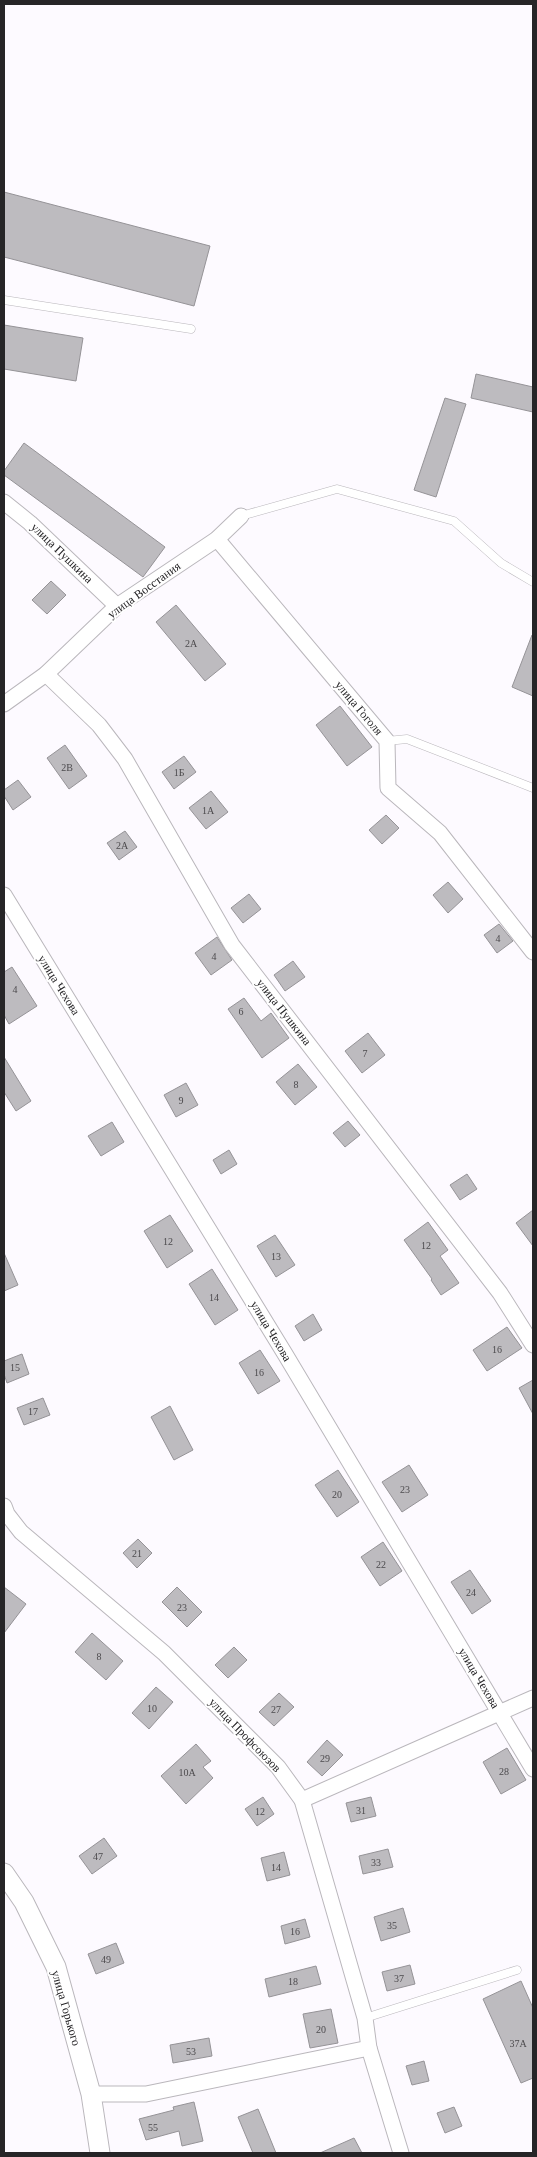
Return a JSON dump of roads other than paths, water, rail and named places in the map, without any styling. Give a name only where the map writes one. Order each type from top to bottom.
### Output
[{"type":"street","name":"улица Пушкина","points":[[4,502],[30,523],[117,606]]},
{"type":"street","name":"улица Восстания","points":[[4,704],[46,674],[117,606],[216,539],[241,516]]},
{"type":"street","name":"улица Гоголя","points":[[216,539],[387,741],[388,788],[440,833],[533,952]]},
{"type":"street","name":"улица Пушкина","points":[[46,674],[99,725],[125,759],[232,945],[500,1293],[533,1345]]},
{"type":"street","name":"улица Чехова","points":[[4,895],[280,1346],[533,1770]]},
{"type":"street","name":"улица Профсоюзов","points":[[4,1506],[7,1514],[21,1532],[164,1653],[278,1767],[302,1800],[365,2018],[369,2048],[401,2153]]},
{"type":"street","points":[[302,1800],[533,1698]]},
{"type":"street","name":"улица Горького","points":[[4,1873],[24,1902],[56,1967],[91,2094],[100,2153]]},
{"type":"street","points":[[91,2094],[146,2094],[369,2048]]},
{"type":"lane","points":[[4,300],[191,329]]},
{"type":"lane","points":[[241,516],[337,489],[454,521],[501,563],[533,582]]},
{"type":"lane","points":[[387,741],[407,739],[533,788]]},
{"type":"lane","points":[[365,2018],[517,1970]]}]
